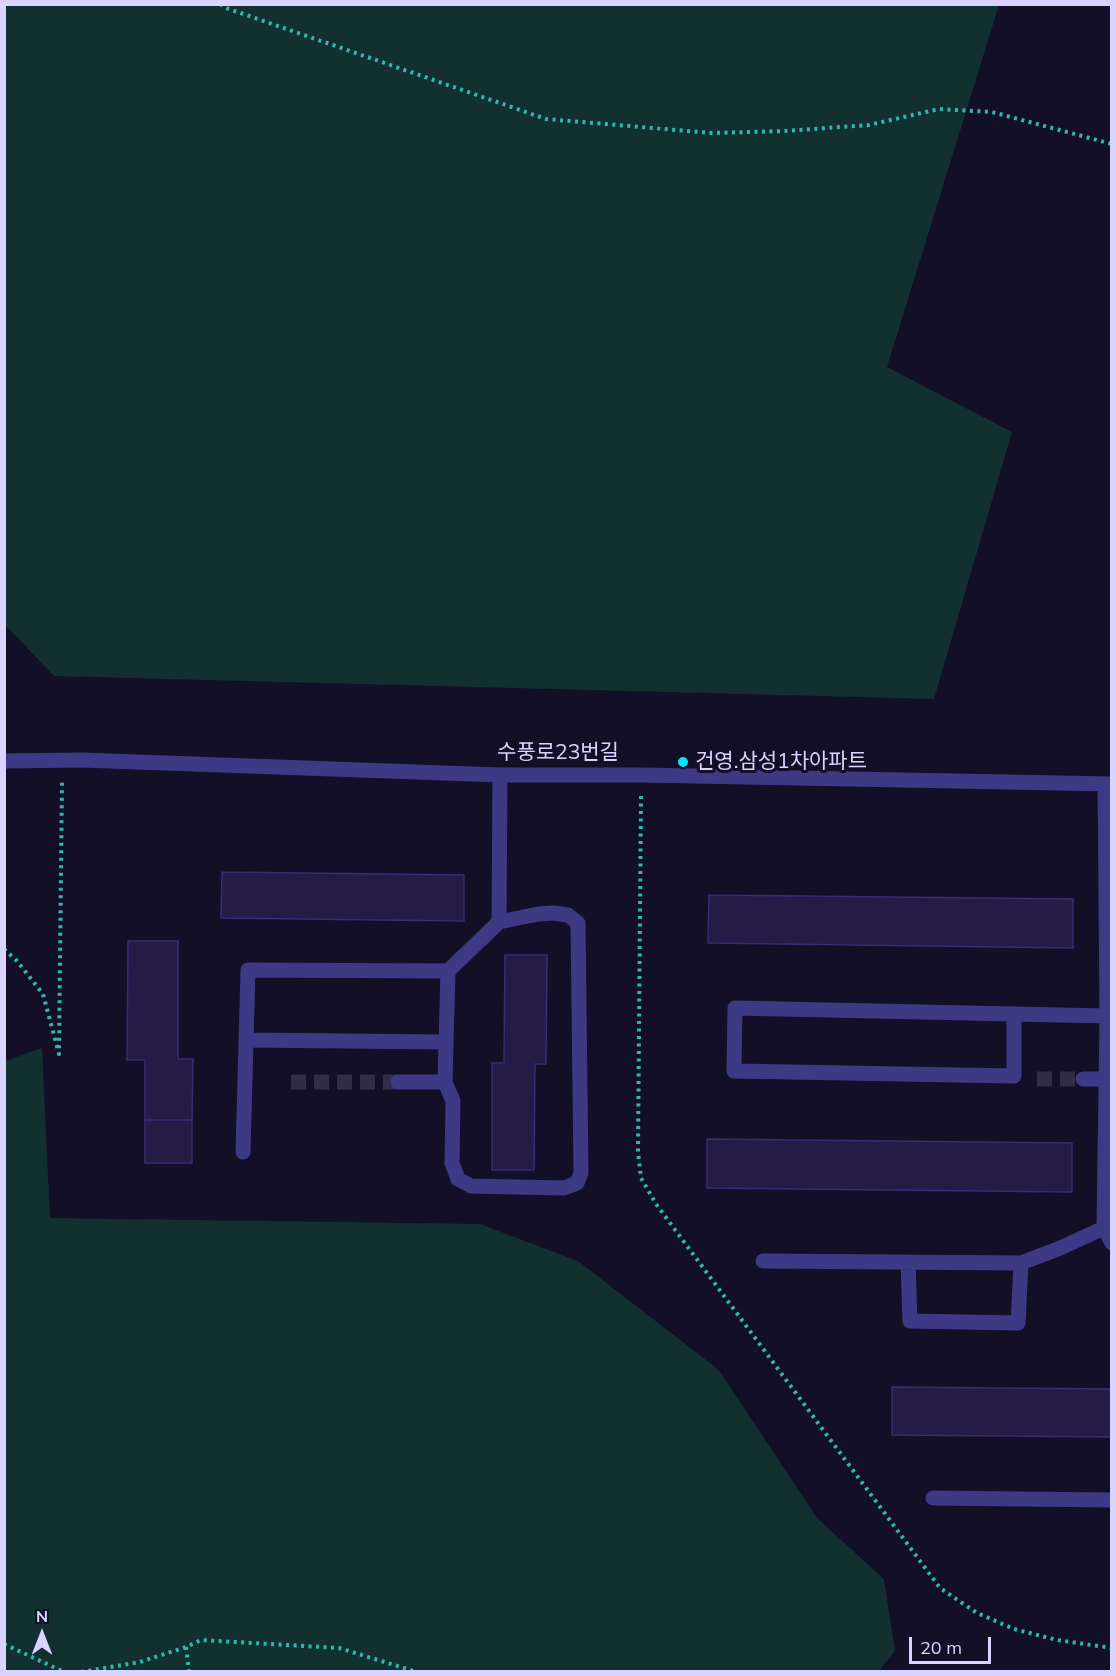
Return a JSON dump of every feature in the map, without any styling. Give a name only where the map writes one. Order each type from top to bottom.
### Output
[{"type":"street","name":"수풍로23번길","points":[[4,761],[62,760],[500,775],[641,775],[1108,784]]},
{"type":"street","points":[[499,922],[500,775]]},
{"type":"street","points":[[1108,784],[1106,1079],[1109,1095],[1104,1228],[1112,1243]]},
{"type":"street","points":[[243,1152],[248,970],[448,971],[499,922],[553,913],[568,915],[578,923],[581,1173],[577,1183],[564,1188],[471,1186],[458,1179],[452,1163],[453,1101],[445,1083],[448,971]]},
{"type":"street","points":[[1014,1014],[1014,1076],[734,1071],[735,1008],[1014,1014],[1107,1016]]},
{"type":"street","points":[[246,1040],[446,1042]]},
{"type":"street","points":[[1083,1079],[1106,1079]]},
{"type":"street","points":[[398,1083],[445,1083]]},
{"type":"street","points":[[764,1261],[1021,1263],[1104,1228]]},
{"type":"street","points":[[908,1262],[910,1322],[1018,1323],[1021,1263]]},
{"type":"street","points":[[933,1498],[1112,1500]]},
{"type":"path","points":[[220,4],[259,20],[546,119],[723,132],[785,131],[869,125],[939,109],[992,112],[1112,144]]},
{"type":"path","points":[[4,949],[17,961],[43,994],[59,1054],[62,760]]},
{"type":"path","points":[[81,1671],[140,1662],[201,1640],[339,1648],[417,1671]]},
{"type":"path","points":[[4,1644],[64,1671]]},
{"type":"path","points":[[186,1647],[189,1671]]},
{"type":"green space","points":[[4,5],[999,5],[887,367],[1012,432],[934,699],[54,676],[5,625]]},
{"type":"green space","points":[[42,1048],[50,1218],[480,1224],[578,1261],[719,1370],[817,1518],[884,1579],[895,1651],[878,1672],[5,1671],[5,1061]]},
{"type":"building","points":[[222,872],[464,875],[464,921],[221,918]]},
{"type":"building","points":[[709,895],[1073,899],[1073,948],[708,943]]},
{"type":"building","points":[[128,941],[178,941],[178,1059],[193,1059],[192,1120],[145,1120],[145,1060],[127,1060]]},
{"type":"building","points":[[505,955],[547,955],[546,1064],[535,1064],[534,1170],[492,1170],[492,1063],[504,1063]]},
{"type":"building","points":[[145,1120],[192,1120],[192,1163],[145,1163]]},
{"type":"building","points":[[707,1139],[1072,1143],[1072,1192],[707,1188]]},
{"type":"building","points":[[892,1387],[1112,1389],[1112,1437],[892,1435]]},
{"type":"tunnel","points":[[1037,1079],[1083,1079]]},
{"type":"tunnel","points":[[291,1082],[398,1082]]},
{"type":"place","name":"건영.삼성1차아파트","points":[[683,762]]}]
